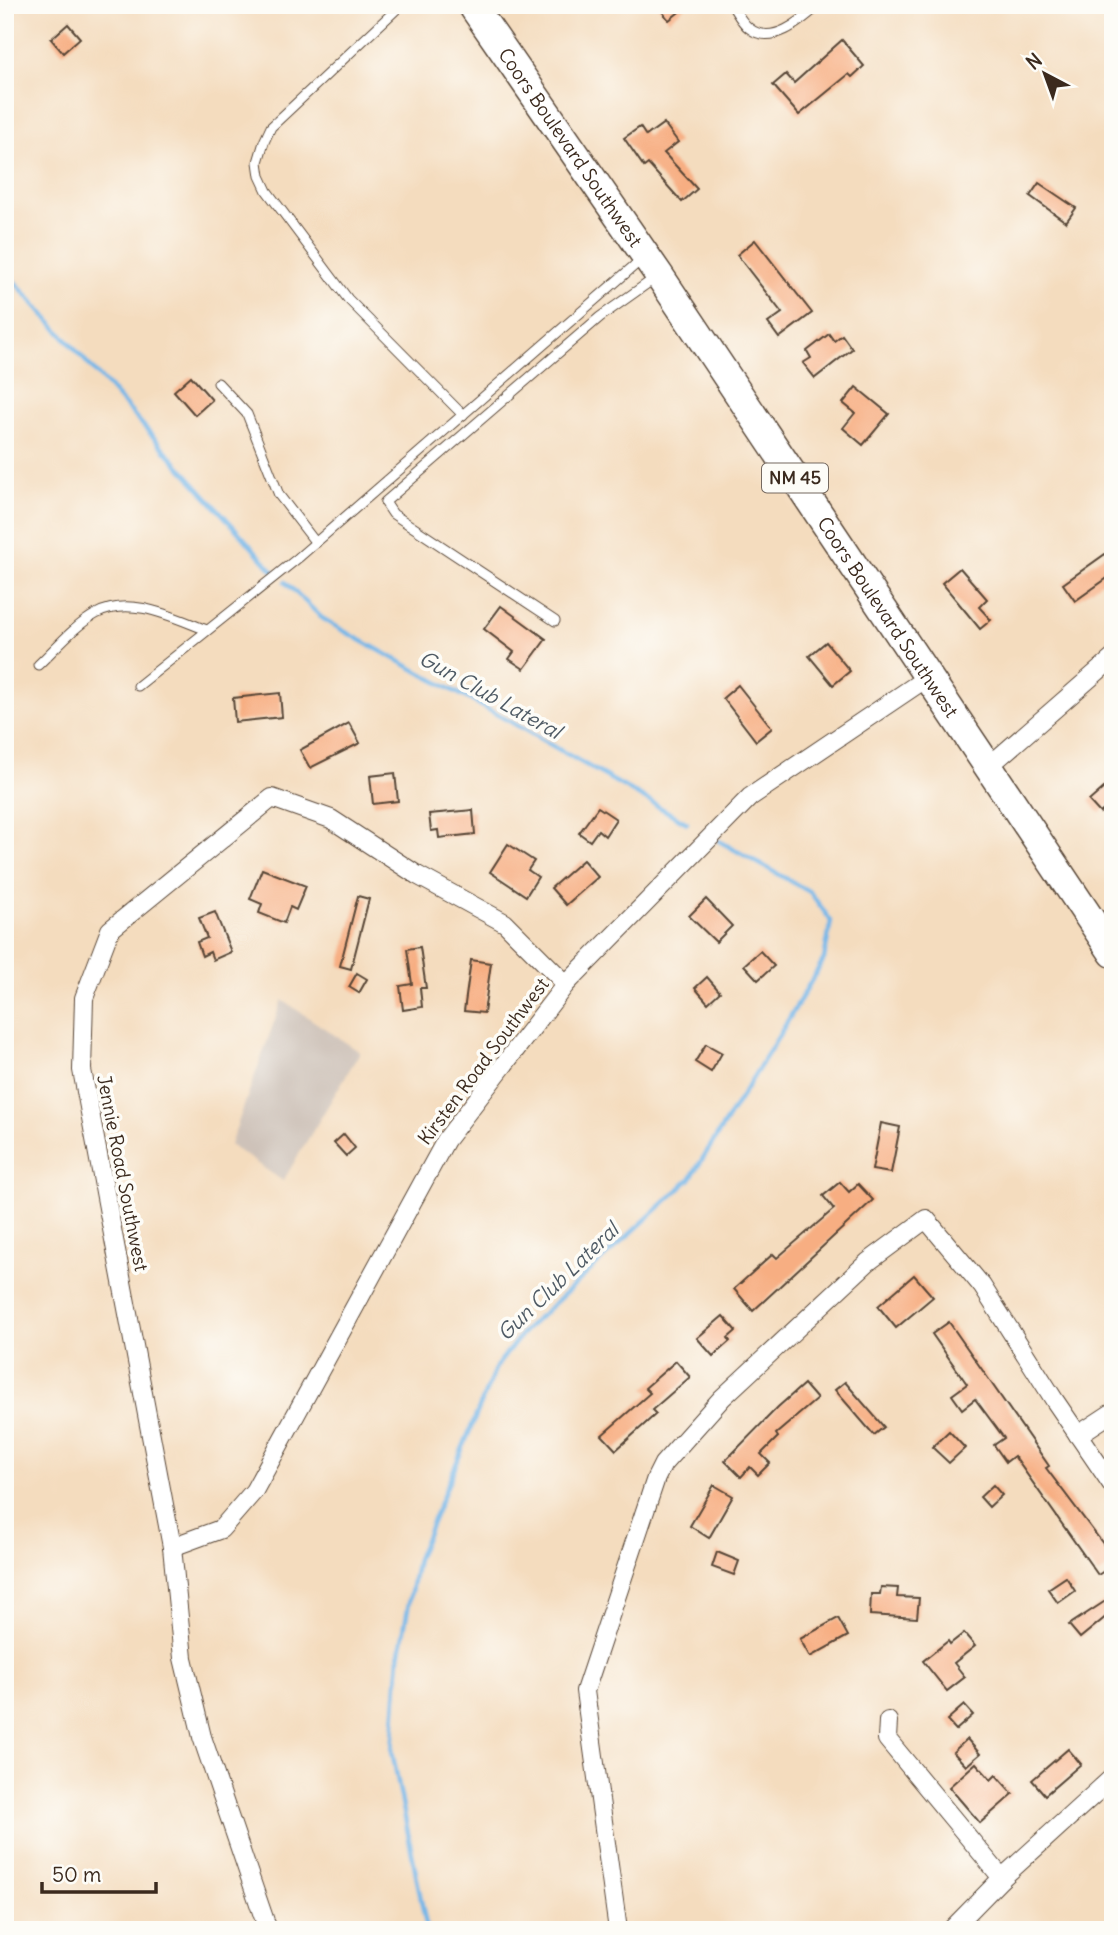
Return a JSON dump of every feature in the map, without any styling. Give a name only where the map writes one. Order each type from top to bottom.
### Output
[{"type":"main road","name":"Coors Boulevard Southwest","points":[[475,6],[653,265],[1113,953]]},
{"type":"street","points":[[988,768],[1113,658]]},
{"type":"street","name":"Kirsten Road Southwest","points":[[172,1547],[221,1529],[254,1491],[446,1140],[566,984],[750,797],[928,677]]},
{"type":"street","name":"Jennie Road Southwest","points":[[268,1930],[202,1737],[183,1658],[172,1547],[82,1070],[84,998],[110,930],[272,798],[331,819],[417,875],[505,923],[566,984]]},
{"type":"street","points":[[618,1930],[585,1691],[656,1478],[663,1464],[722,1398],[868,1262],[926,1219],[982,1286],[1113,1486]]},
{"type":"street","points":[[1078,1435],[1113,1412]]},
{"type":"street","points":[[888,1721],[887,1739],[1002,1878]]},
{"type":"street","points":[[951,1930],[1002,1878],[1113,1777]]},
{"type":"lane","points":[[401,5],[271,127],[258,162],[260,176],[288,222],[348,299],[463,415]]},
{"type":"lane","points":[[732,5],[748,28],[758,33],[782,32],[797,24],[819,5]]},
{"type":"lane","points":[[138,686],[316,542],[463,415],[653,265]]},
{"type":"lane","points":[[555,621],[393,514],[385,502],[600,317],[653,265]]},
{"type":"lane","points":[[218,383],[247,414],[279,495],[316,542]]},
{"type":"lane","points":[[38,664],[97,613],[124,606],[154,610],[207,630]]},
{"type":"shaded area","points":[[282,1000],[360,1052],[283,1181],[230,1145]]},
{"type":"building","points":[[657,5],[688,5],[669,20]]},
{"type":"building","points":[[68,24],[80,38],[63,53],[51,39]]},
{"type":"building","points":[[842,40],[864,66],[852,77],[849,74],[799,115],[773,85],[786,74],[794,83]]},
{"type":"building","points":[[664,123],[678,142],[664,153],[697,189],[682,202],[648,164],[644,167],[624,138],[640,127],[646,136]]},
{"type":"building","points":[[1039,183],[1076,208],[1066,222],[1030,196]]},
{"type":"building","points":[[755,240],[812,313],[779,338],[768,323],[782,313],[737,255]]},
{"type":"building","points":[[829,334],[834,341],[842,335],[852,349],[815,378],[803,363],[811,358],[807,351]]},
{"type":"building","points":[[191,376],[212,400],[195,415],[174,391]]},
{"type":"building","points":[[856,387],[889,414],[863,445],[843,428],[855,413],[843,403]]},
{"type":"building","points":[[1108,552],[1113,559],[1113,574],[1075,601],[1063,584]]},
{"type":"building","points":[[960,568],[987,599],[979,607],[991,620],[980,629],[942,583]]},
{"type":"building","points":[[501,606],[546,639],[524,669],[509,659],[514,652],[484,629]]},
{"type":"building","points":[[826,642],[850,671],[833,685],[809,656]]},
{"type":"building","points":[[738,685],[772,728],[756,741],[723,698]]},
{"type":"building","points":[[280,693],[282,717],[235,722],[233,698]]},
{"type":"building","points":[[349,723],[360,743],[310,768],[300,750]]},
{"type":"building","points":[[395,773],[398,801],[373,804],[370,776]]},
{"type":"building","points":[[1113,780],[1113,802],[1100,813],[1089,801]]},
{"type":"building","points":[[598,807],[616,819],[605,836],[598,830],[590,841],[579,833]]},
{"type":"building","points":[[473,810],[475,834],[439,838],[438,830],[431,831],[429,814]]},
{"type":"building","points":[[508,844],[534,861],[528,870],[538,877],[526,896],[490,872]]},
{"type":"building","points":[[583,860],[598,877],[566,905],[551,888]]},
{"type":"building","points":[[262,869],[306,886],[296,910],[290,907],[284,923],[259,913],[262,904],[250,899]]},
{"type":"building","points":[[358,896],[369,899],[351,969],[340,966]]},
{"type":"building","points":[[706,899],[732,926],[716,942],[689,916]]},
{"type":"building","points":[[215,912],[231,952],[213,960],[210,952],[202,956],[197,942],[207,938],[199,918]]},
{"type":"building","points":[[420,947],[426,988],[420,988],[422,1007],[403,1010],[400,986],[412,984],[407,949]]},
{"type":"building","points":[[760,951],[774,966],[758,980],[744,965]]},
{"type":"building","points":[[471,960],[491,963],[484,1013],[464,1011]]},
{"type":"building","points":[[357,973],[367,979],[359,993],[349,987]]},
{"type":"building","points":[[707,977],[720,992],[708,1003],[695,988]]},
{"type":"building","points":[[706,1044],[722,1053],[711,1072],[695,1062]]},
{"type":"building","points":[[881,1123],[900,1127],[891,1173],[872,1170]]},
{"type":"building","points":[[344,1134],[355,1148],[346,1156],[334,1143]]},
{"type":"building","points":[[840,1182],[849,1192],[858,1184],[873,1200],[753,1311],[734,1289],[773,1254],[777,1258],[834,1209],[823,1196]]},
{"type":"building","points":[[914,1275],[933,1297],[896,1328],[878,1306]]},
{"type":"building","points":[[723,1316],[736,1331],[728,1338],[730,1341],[713,1356],[697,1338]]},
{"type":"building","points":[[949,1322],[1049,1466],[1046,1468],[1113,1557],[1113,1565],[1098,1575],[1014,1456],[1006,1462],[994,1445],[1004,1438],[975,1399],[962,1409],[952,1395],[967,1384],[932,1334]]},
{"type":"building","points":[[676,1361],[690,1377],[652,1410],[656,1414],[616,1450],[602,1435],[650,1393],[645,1388]]},
{"type":"building","points":[[845,1382],[884,1427],[874,1435],[835,1390]]},
{"type":"building","points":[[804,1384],[817,1399],[776,1434],[778,1437],[761,1454],[770,1463],[758,1475],[750,1467],[741,1477],[725,1461]]},
{"type":"building","points":[[949,1431],[965,1448],[949,1463],[932,1447]]},
{"type":"building","points":[[714,1485],[733,1496],[709,1538],[690,1526]]},
{"type":"building","points":[[993,1485],[1002,1495],[989,1507],[980,1497]]},
{"type":"building","points":[[717,1552],[739,1561],[734,1575],[712,1567]]},
{"type":"building","points":[[1066,1577],[1075,1591],[1058,1603],[1048,1589]]},
{"type":"building","points":[[881,1587],[898,1588],[897,1597],[919,1598],[917,1618],[870,1615],[871,1594],[880,1594]]},
{"type":"building","points":[[1113,1596],[1113,1611],[1080,1638],[1069,1625]]},
{"type":"building","points":[[838,1618],[848,1636],[810,1657],[800,1639]]},
{"type":"building","points":[[964,1633],[975,1646],[954,1663],[965,1677],[947,1691],[923,1661],[948,1641],[950,1644]]},
{"type":"building","points":[[964,1705],[973,1715],[956,1730],[947,1720]]},
{"type":"building","points":[[967,1739],[980,1754],[966,1766],[953,1752]]},
{"type":"building","points":[[1068,1749],[1081,1764],[1045,1795],[1032,1780]]},
{"type":"building","points":[[976,1763],[991,1780],[996,1775],[1013,1794],[980,1823],[949,1787]]},
{"type":"waterway","name":"Gun Club Lateral","points":[[5,271],[275,573]]},
{"type":"waterway","name":"Gun Club Lateral","points":[[285,582],[322,618],[342,630],[511,722],[687,823]]},
{"type":"waterway","name":"Gun Club Lateral","points":[[427,1930],[392,1751],[399,1657],[417,1559],[496,1367],[524,1331],[690,1179],[824,959],[831,921],[810,892],[719,841]]}]
